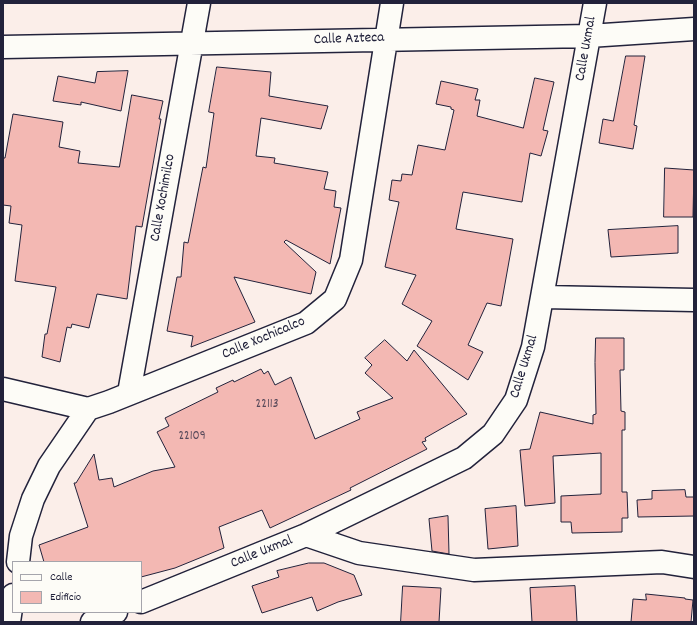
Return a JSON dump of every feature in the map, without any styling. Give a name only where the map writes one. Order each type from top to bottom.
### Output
[{"type":"street","name":"Calle Xochimilco","points":[[129,393],[199,3]]},
{"type":"street","name":"Calle Xochicalco","points":[[88,409],[110,402],[129,393],[306,323],[335,299],[351,260],[392,3]]},
{"type":"street","name":"Calle Uxmal","points":[[142,602],[306,535],[464,458],[493,434],[516,400],[533,347],[595,3]]},
{"type":"street","name":"Calle Azteca","points":[[3,48],[589,36],[694,29]]},
{"type":"street","points":[[543,297],[694,300]]},
{"type":"street","points":[[3,388],[88,409],[49,466],[32,499],[21,536],[18,561]]},
{"type":"street","points":[[306,535],[359,553],[474,570],[662,562],[694,567]]},
{"type":"street","points":[[9,622],[12,602]]},
{"type":"street","points":[[92,622],[114,613]]},
{"type":"building","points":[[626,56],[645,56],[634,125],[637,126],[633,149],[599,143],[603,119],[613,121]]},
{"type":"building","points":[[217,67],[271,72],[269,96],[328,106],[321,129],[261,118],[256,156],[275,158],[274,163],[328,172],[324,189],[336,191],[334,207],[341,208],[330,264],[286,240],[284,242],[316,272],[311,294],[234,277],[255,322],[191,347],[193,336],[167,331],[177,277],[181,277],[184,242],[188,243],[203,167],[206,168],[214,113],[209,112]]},
{"type":"building","points":[[128,71],[121,111],[81,102],[81,105],[53,101],[58,76],[95,83],[97,72]]},
{"type":"building","points":[[535,78],[554,82],[543,130],[548,131],[541,156],[530,153],[522,202],[463,192],[456,229],[513,239],[501,306],[487,303],[468,345],[483,352],[468,380],[417,346],[432,321],[402,304],[416,275],[385,267],[399,202],[389,200],[392,180],[401,181],[402,174],[412,175],[418,145],[445,150],[454,110],[451,109],[451,107],[436,104],[441,81],[478,89],[475,100],[480,100],[477,116],[523,128]]},
{"type":"building","points":[[132,95],[163,101],[142,227],[136,226],[127,299],[97,294],[89,328],[72,324],[71,328],[67,327],[60,362],[42,357],[45,334],[47,334],[56,287],[15,281],[22,225],[9,223],[11,206],[3,205],[3,158],[5,158],[13,114],[63,122],[59,147],[80,151],[78,163],[119,167]]},
{"type":"building","points":[[665,168],[694,170],[693,217],[664,217]]},
{"type":"building","points":[[678,226],[678,253],[611,257],[608,230]]},
{"type":"building","points":[[596,338],[624,338],[624,370],[620,370],[621,411],[625,412],[625,430],[622,430],[622,492],[627,492],[628,518],[622,518],[622,532],[572,533],[571,522],[561,522],[561,496],[601,494],[601,453],[553,456],[555,503],[525,506],[520,450],[530,449],[540,412],[593,424],[593,415],[596,414]]},
{"type":"building","points":[[385,340],[407,361],[414,350],[467,414],[425,438],[426,441],[422,442],[427,449],[350,488],[351,490],[270,528],[262,510],[219,527],[224,548],[175,568],[142,577],[142,561],[44,561],[39,545],[88,527],[74,483],[76,483],[94,454],[99,480],[112,478],[114,487],[153,471],[175,467],[157,432],[169,426],[165,418],[218,392],[216,388],[233,380],[234,382],[261,369],[264,374],[268,371],[275,385],[291,377],[315,439],[360,419],[357,412],[393,398],[365,373],[372,365],[365,358]]},
{"type":"building","points":[[685,490],[686,497],[694,497],[694,516],[638,517],[637,500],[652,499],[652,491]]},
{"type":"building","points":[[516,506],[518,546],[488,549],[485,509]]},
{"type":"building","points":[[448,516],[449,554],[432,551],[429,519]]},
{"type":"building","points":[[309,563],[324,563],[354,575],[362,595],[338,602],[317,611],[312,597],[262,613],[252,586],[279,577],[277,571]]},
{"type":"building","points":[[403,586],[441,588],[439,622],[401,622]]},
{"type":"building","points":[[575,586],[577,622],[532,622],[530,588]]},
{"type":"building","points":[[646,594],[693,600],[691,622],[631,622],[633,599],[646,600]]}]
